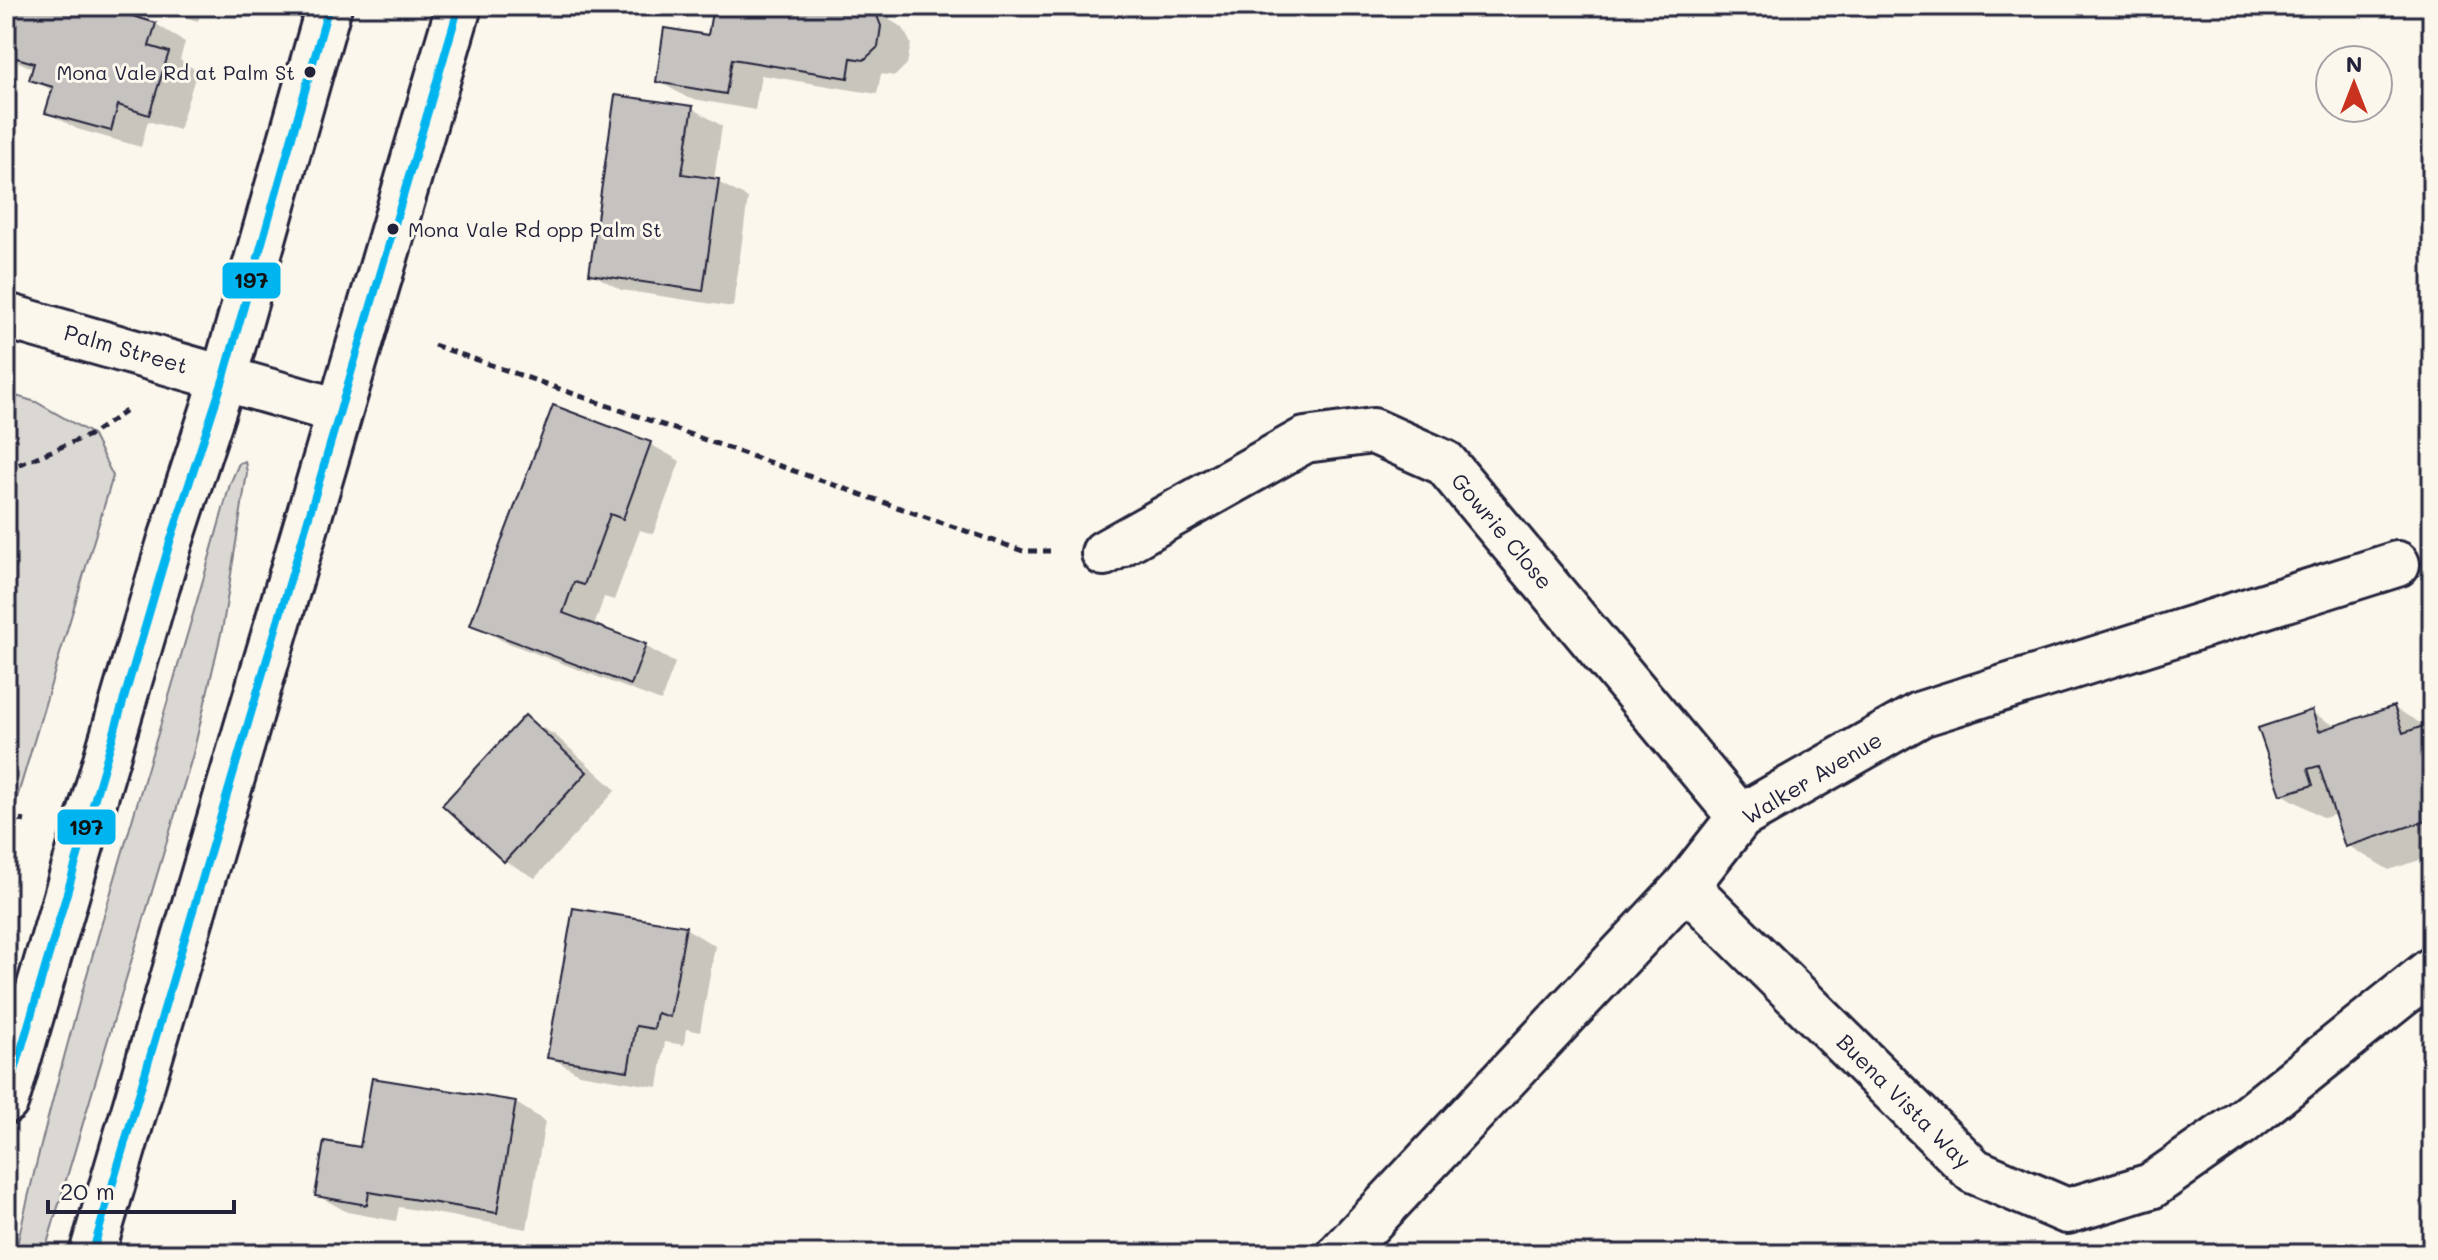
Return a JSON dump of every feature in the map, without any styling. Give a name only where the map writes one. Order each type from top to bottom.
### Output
[{"type":"main road","points":[[6,1101],[170,542],[224,377],[329,6]]},
{"type":"main road","points":[[92,1254],[459,6]]},
{"type":"main road","name":"Palm Street","points":[[6,316],[338,411]]},
{"type":"main road","name":"Gowrie Close","points":[[1104,553],[1305,440],[1373,431],[1445,463],[1740,817]]},
{"type":"main road","name":"Walker Avenue","points":[[1340,1254],[1686,886],[1740,817],[1921,714],[2397,564]]},
{"type":"main road","name":"Buena Vista Way","points":[[1686,886],[1974,1171],[2067,1211],[2151,1186],[2241,1123],[2432,970]]},
{"type":"path","points":[[434,345],[1023,551],[1104,553]]},
{"type":"path","points":[[6,470],[92,434],[133,407]]},
{"type":"path","points":[[6,817],[25,821]]},
{"type":"shaded area","points":[[6,393],[36,402],[92,434],[113,476],[6,835]]},
{"type":"shaded area","points":[[245,461],[247,473],[223,625],[193,754],[44,1254],[15,1254],[90,964],[230,484],[239,463]]},
{"type":"building","points":[[6,6],[100,6],[156,23],[149,46],[169,52],[149,115],[118,105],[111,131],[45,113],[53,87],[29,80],[34,63],[6,55]]},
{"type":"building","points":[[155,6],[186,6],[183,14]]},
{"type":"building","points":[[713,6],[874,8],[881,26],[878,47],[864,60],[851,58],[848,78],[732,59],[726,94],[656,82],[664,28],[708,35]]},
{"type":"building","points":[[615,95],[693,106],[682,174],[719,179],[703,291],[589,274]]},
{"type":"building","points":[[553,405],[651,442],[623,519],[610,514],[584,585],[574,582],[563,613],[646,644],[631,685],[470,625]]},
{"type":"building","points":[[2394,706],[2403,733],[2432,723],[2432,819],[2345,847],[2319,766],[2308,769],[2313,785],[2281,795],[2258,728],[2312,710],[2319,731]]},
{"type":"building","points":[[525,715],[587,772],[504,862],[442,805]]},
{"type":"building","points":[[573,908],[686,926],[670,1017],[657,1013],[654,1029],[636,1026],[628,1071],[547,1058]]},
{"type":"building","points":[[372,1078],[516,1101],[497,1213],[369,1192],[367,1205],[315,1196],[324,1141],[360,1147]]},
{"type":"transit line","name":"197","points":[[6,1101],[170,542],[224,377],[329,6]]},
{"type":"transit line","name":"197","points":[[92,1254],[459,6]]},
{"type":"place","name":"Mona Vale Rd at Palm St","points":[[310,72]]},
{"type":"place","name":"Mona Vale Rd opp Palm St","points":[[393,229]]}]
